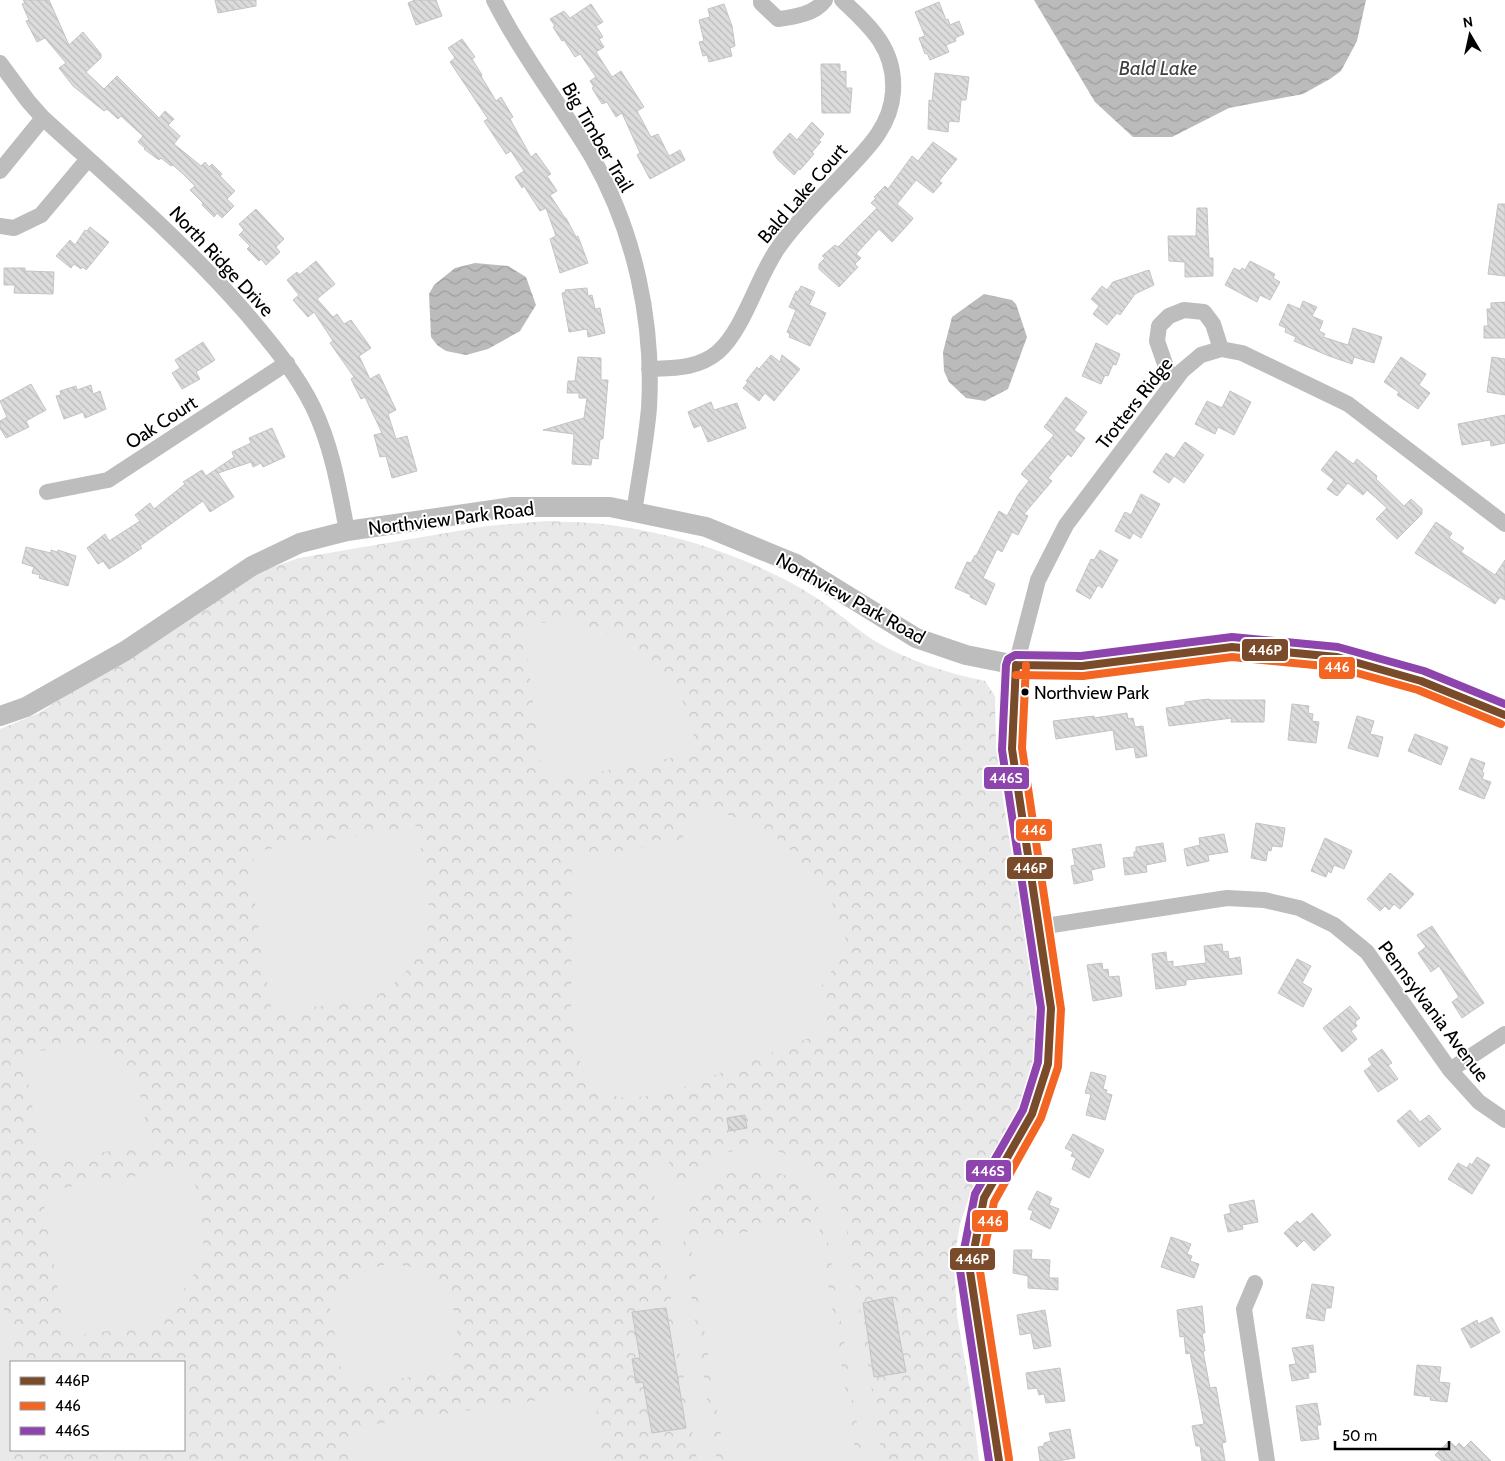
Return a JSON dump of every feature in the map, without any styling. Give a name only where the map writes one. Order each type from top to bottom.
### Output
[{"type":"street","name":"Big Timber Trail","points":[[494,0],[513,34],[580,138],[607,187],[630,246],[645,314],[649,369],[647,428],[634,513]]},
{"type":"street","points":[[761,0],[761,3],[778,19],[797,17],[821,5],[825,0]]},
{"type":"street","name":"Bald Lake Court","points":[[649,369],[693,366],[710,358],[725,345],[735,330],[778,248],[870,145],[885,124],[891,108],[894,91],[893,74],[889,58],[882,42],[871,28],[842,0]]},
{"type":"street","name":"North Ridge Drive","points":[[0,63],[42,118],[182,244],[228,293],[287,363],[313,408],[329,447],[347,531]]},
{"type":"street","points":[[0,171],[42,118]]},
{"type":"street","points":[[0,226],[14,228],[40,215],[88,159]]},
{"type":"street","points":[[1172,384],[1157,341],[1159,326],[1169,316],[1184,310],[1204,312],[1213,324],[1221,349],[1242,353],[1348,404],[1502,517]]},
{"type":"street","name":"Trotters Ridge","points":[[1016,665],[1038,580],[1066,525],[1182,371],[1200,355],[1221,349]]},
{"type":"street","name":"Oak Court","points":[[47,492],[108,480],[287,363]]},
{"type":"street","name":"Northview Park Road","points":[[0,716],[26,707],[125,651],[252,566],[300,543],[347,531],[512,507],[610,507],[706,527],[796,564],[916,638],[966,655],[1016,665],[1082,666],[1232,647],[1337,657],[1421,681],[1505,715]]},
{"type":"street","points":[[999,1461],[970,1271],[984,1198],[1032,1114],[1048,1064],[1051,1008],[1012,749],[1016,665]]},
{"type":"street","name":"Pennsylvania Avenue","points":[[1039,928],[1227,898],[1264,900],[1299,908],[1334,925],[1367,952],[1450,1070],[1479,1102],[1505,1120]]},
{"type":"street","points":[[1450,1070],[1505,1034]]},
{"type":"street","points":[[1254,1283],[1244,1309],[1267,1461]]},
{"type":"green space","name":"Northview Park","points":[[546,521],[602,524],[633,528],[699,544],[763,569],[808,593],[869,637],[901,655],[942,670],[985,681],[995,696],[996,746],[1000,780],[1036,1009],[1036,1044],[1033,1065],[1022,1099],[1005,1133],[972,1188],[960,1224],[954,1261],[957,1315],[971,1396],[979,1461],[0,1461],[0,729],[39,713],[237,584],[268,569],[299,558],[487,526]]},
{"type":"green space","points":[[565,621],[604,632],[622,640],[639,650],[654,663],[678,693],[687,712],[697,753],[550,781],[542,775],[523,624]]},
{"type":"green space","points":[[704,806],[759,826],[785,844],[827,890],[848,945],[821,987],[829,1030],[682,1088],[631,1099],[597,1091],[589,1082],[579,1059],[571,1010],[572,859],[680,841]]},
{"type":"green space","points":[[418,826],[430,914],[424,940],[419,953],[411,965],[392,985],[369,999],[272,1013],[249,865],[262,850]]},
{"type":"green space","points":[[63,1047],[87,1047],[104,1052],[131,1072],[139,1089],[150,1144],[52,1161],[41,1154],[23,1054]]},
{"type":"green space","points":[[746,1148],[780,1152],[809,1166],[831,1188],[839,1203],[845,1219],[883,1461],[863,1461],[826,1229],[813,1199],[794,1180],[769,1171],[743,1170],[719,1178],[699,1195],[686,1219],[684,1250],[717,1461],[697,1461],[649,1163],[669,1161],[675,1194],[689,1176],[705,1163],[724,1154]]},
{"type":"green space","points":[[192,1167],[204,1232],[203,1248],[197,1268],[189,1283],[174,1302],[146,1325],[66,1337],[44,1206],[56,1189]]},
{"type":"green space","points":[[818,1221],[857,1461],[725,1461],[690,1241]]},
{"type":"green space","points":[[384,1265],[418,1269],[441,1287],[455,1313],[457,1323],[456,1346],[450,1370],[358,1386],[342,1374],[328,1297],[354,1277]]},
{"type":"green space","points":[[0,1305],[11,1317],[10,1451],[12,1451],[12,1461],[0,1461]]},
{"type":"green space","points":[[594,1392],[603,1461],[354,1461],[349,1428]]},
{"type":"water","name":"Bald Lake","points":[[1034,0],[1366,0],[1357,41],[1341,71],[1330,79],[1303,94],[1229,108],[1172,137],[1133,137],[1095,102]]},
{"type":"water","points":[[475,263],[508,266],[526,277],[536,305],[520,331],[488,349],[466,355],[446,351],[437,345],[431,337],[429,294],[434,285],[455,268]]},
{"type":"water","points":[[984,294],[1012,300],[1016,304],[1027,337],[1008,389],[985,401],[966,398],[949,382],[944,371],[943,352],[952,317]]},
{"type":"building","points":[[23,0],[49,0],[69,45],[83,32],[101,54],[101,58],[86,72],[104,89],[117,76],[159,118],[165,111],[174,119],[168,125],[180,136],[174,144],[201,166],[205,162],[209,167],[212,164],[222,174],[220,176],[235,191],[227,199],[234,206],[222,218],[217,213],[214,217],[202,205],[203,203],[190,190],[195,186],[173,165],[171,166],[161,158],[159,160],[144,149],[138,142],[143,136],[121,116],[118,119],[107,109],[104,111],[73,86],[59,68],[66,63],[45,38],[37,42],[26,21],[29,20],[22,4],[25,3]]},
{"type":"building","points":[[215,0],[256,0],[256,6],[218,13]]},
{"type":"building","points":[[415,0],[436,0],[442,16],[416,25],[408,3]]},
{"type":"building","points":[[939,2],[946,20],[948,19],[950,25],[959,21],[964,34],[955,38],[956,41],[946,45],[949,52],[930,60],[927,53],[925,54],[919,38],[925,36],[915,12]]},
{"type":"building","points":[[591,4],[603,22],[596,26],[603,37],[599,39],[604,47],[596,52],[612,77],[621,71],[644,107],[637,111],[651,137],[658,134],[669,156],[680,150],[685,160],[650,179],[637,155],[640,153],[622,113],[616,117],[607,102],[602,104],[590,81],[596,77],[580,54],[575,57],[564,40],[562,41],[550,19],[564,11],[570,18]]},
{"type":"building","points":[[724,4],[732,26],[735,46],[730,48],[732,56],[709,62],[707,55],[703,56],[699,42],[704,41],[699,20],[710,17],[708,9]]},
{"type":"building","points":[[462,39],[475,57],[472,59],[496,101],[501,97],[513,117],[510,119],[531,157],[536,153],[551,174],[547,176],[557,191],[550,195],[576,237],[578,236],[588,263],[560,273],[550,239],[556,236],[546,208],[540,211],[524,186],[522,188],[515,177],[524,171],[511,151],[506,154],[484,121],[488,119],[450,62],[455,58],[448,48]]},
{"type":"building","points":[[821,64],[840,64],[840,72],[846,71],[846,88],[852,88],[850,113],[822,113]]},
{"type":"building","points":[[935,73],[969,77],[966,100],[961,100],[959,122],[949,121],[948,132],[928,129],[929,100],[932,101]]},
{"type":"building","points":[[812,122],[824,134],[819,140],[821,142],[812,152],[814,154],[794,175],[777,159],[773,152],[790,133],[797,140]]},
{"type":"building","points":[[933,142],[957,159],[939,181],[942,183],[933,193],[916,180],[897,204],[913,218],[912,220],[892,242],[879,229],[856,254],[861,258],[855,264],[858,267],[839,287],[819,269],[819,264],[825,258],[822,256],[835,245],[838,247],[877,208],[871,203],[876,198],[874,197],[885,186],[888,189],[912,156],[918,161]]},
{"type":"building","points":[[1498,204],[1505,204],[1505,276],[1488,274]]},
{"type":"building","points":[[1197,208],[1207,208],[1209,258],[1213,258],[1213,276],[1185,277],[1185,262],[1169,261],[1168,236],[1196,236]]},
{"type":"building","points":[[256,209],[284,239],[276,247],[280,252],[266,265],[247,249],[250,246],[239,235],[244,230],[239,224]]},
{"type":"building","points":[[90,227],[109,242],[86,270],[74,264],[71,268],[56,256],[70,240],[75,245],[85,230],[87,231]]},
{"type":"building","points":[[316,261],[335,284],[317,299],[333,317],[337,314],[344,324],[351,320],[371,348],[359,356],[370,379],[379,374],[396,410],[388,414],[396,439],[407,436],[417,471],[392,478],[386,456],[380,457],[374,435],[382,433],[365,397],[361,399],[351,379],[354,377],[330,343],[333,341],[314,312],[308,317],[293,300],[299,295],[287,280],[297,272],[299,275]]},
{"type":"building","points":[[1250,261],[1275,274],[1273,278],[1280,282],[1270,300],[1260,295],[1257,302],[1225,285],[1234,268],[1240,271],[1242,268],[1245,270]]},
{"type":"building","points":[[4,268],[25,268],[25,271],[54,272],[53,294],[14,293],[15,285],[4,285]]},
{"type":"building","points":[[1149,270],[1154,285],[1135,294],[1120,315],[1117,313],[1107,325],[1093,314],[1099,306],[1091,299],[1102,286],[1107,290],[1113,282]]},
{"type":"building","points":[[801,286],[815,292],[809,305],[826,313],[810,346],[789,337],[790,334],[787,332],[796,310],[789,307],[796,291],[798,292]]},
{"type":"building","points":[[587,288],[588,296],[592,295],[595,309],[600,308],[605,333],[588,337],[587,329],[569,332],[562,293],[566,292],[565,290]]},
{"type":"building","points":[[1303,301],[1317,307],[1312,316],[1323,321],[1319,331],[1325,334],[1323,337],[1348,345],[1353,328],[1382,337],[1374,363],[1354,357],[1352,364],[1294,341],[1296,337],[1285,332],[1286,328],[1279,325],[1288,304],[1300,309]]},
{"type":"building","points":[[1505,302],[1505,338],[1484,338],[1484,326],[1488,326],[1487,309],[1491,309],[1491,303]]},
{"type":"building","points":[[203,342],[215,360],[196,372],[200,379],[182,389],[172,373],[180,368],[175,360]]},
{"type":"building","points":[[1096,343],[1120,354],[1116,365],[1113,364],[1108,376],[1105,375],[1101,384],[1082,376]]},
{"type":"building","points":[[771,355],[780,362],[782,355],[800,369],[774,401],[765,393],[759,401],[743,388],[757,367],[759,369]]},
{"type":"building","points":[[578,357],[601,358],[601,380],[608,380],[603,439],[600,439],[598,459],[592,458],[591,465],[572,464],[574,434],[543,430],[584,418],[587,398],[579,398],[579,393],[567,393],[568,381],[575,381]]},
{"type":"building","points":[[1401,357],[1426,374],[1419,385],[1430,393],[1418,409],[1397,395],[1399,392],[1384,382]]},
{"type":"building","points":[[1492,357],[1505,359],[1505,395],[1487,392]]},
{"type":"building","points":[[31,384],[46,410],[26,421],[29,427],[6,438],[0,428],[0,421],[7,417],[0,401]]},
{"type":"building","points":[[91,385],[93,394],[100,391],[106,409],[85,418],[83,412],[64,419],[56,396],[61,395],[60,391],[76,386],[77,390]]},
{"type":"building","points":[[1230,391],[1251,402],[1234,435],[1218,427],[1215,434],[1195,424],[1207,401],[1222,408]]},
{"type":"building","points":[[1066,397],[1087,412],[1074,430],[1085,438],[1071,457],[1068,454],[1048,478],[1052,481],[1024,514],[1028,516],[1018,535],[1012,532],[1002,552],[997,549],[983,578],[995,584],[986,605],[970,597],[971,595],[955,588],[967,562],[971,563],[976,556],[999,511],[1007,516],[1018,495],[1029,481],[1021,474],[1054,435],[1044,427]]},
{"type":"building","points":[[711,402],[714,410],[737,403],[746,428],[708,442],[701,425],[694,428],[688,412]]},
{"type":"building","points":[[1505,415],[1505,443],[1491,446],[1490,440],[1462,445],[1458,424]]},
{"type":"building","points":[[272,428],[285,457],[263,467],[261,463],[253,467],[251,462],[218,473],[234,497],[210,512],[203,501],[121,562],[109,569],[103,561],[98,564],[87,548],[105,534],[109,541],[140,521],[135,515],[150,503],[154,509],[185,484],[183,482],[202,470],[206,476],[234,457],[232,452],[251,443],[249,438]]},
{"type":"building","points":[[1185,442],[1204,455],[1184,483],[1174,476],[1169,483],[1153,472],[1166,453],[1174,458]]},
{"type":"building","points":[[1336,451],[1353,464],[1357,459],[1377,476],[1376,479],[1404,506],[1411,499],[1422,509],[1422,514],[1397,539],[1376,519],[1387,508],[1367,490],[1363,495],[1348,483],[1337,496],[1327,489],[1334,480],[1321,470]]},
{"type":"building","points":[[1141,494],[1160,504],[1141,538],[1133,533],[1130,539],[1115,531],[1125,512],[1131,515]]},
{"type":"building","points":[[1436,522],[1452,533],[1449,538],[1464,548],[1461,552],[1495,575],[1505,560],[1505,600],[1500,597],[1495,604],[1415,553]]},
{"type":"building","points":[[26,547],[51,553],[51,550],[57,552],[58,550],[76,556],[68,586],[39,578],[40,575],[32,573],[34,567],[22,563]]},
{"type":"building","points":[[1100,550],[1118,560],[1102,588],[1098,585],[1090,599],[1076,591],[1091,559],[1094,560]]},
{"type":"building","points":[[1209,699],[1265,700],[1264,722],[1231,722],[1232,718],[1169,726],[1166,708],[1185,705],[1185,702]]},
{"type":"building","points":[[1292,704],[1309,706],[1308,713],[1313,714],[1312,721],[1319,722],[1316,743],[1288,740]]},
{"type":"building","points":[[1127,713],[1128,719],[1133,718],[1135,727],[1143,726],[1147,756],[1136,758],[1134,747],[1116,750],[1113,730],[1056,739],[1053,721]]},
{"type":"building","points":[[1357,716],[1374,721],[1370,734],[1383,737],[1378,757],[1348,748]]},
{"type":"building","points":[[1415,734],[1448,747],[1441,765],[1408,751]]},
{"type":"building","points":[[1471,758],[1485,763],[1482,779],[1491,782],[1484,799],[1459,789]]},
{"type":"building","points":[[1256,823],[1285,828],[1282,847],[1272,846],[1271,851],[1268,850],[1266,861],[1251,858]]},
{"type":"building","points":[[1224,834],[1228,852],[1208,855],[1209,861],[1187,866],[1184,849],[1200,845],[1199,838]]},
{"type":"building","points":[[1325,838],[1352,851],[1344,869],[1334,865],[1331,873],[1328,871],[1326,877],[1311,871]]},
{"type":"building","points":[[1163,843],[1166,861],[1146,865],[1147,872],[1125,875],[1123,858],[1134,857],[1136,847]]},
{"type":"building","points":[[1101,844],[1105,867],[1091,870],[1093,880],[1074,884],[1071,866],[1075,865],[1072,849]]},
{"type":"building","points":[[1390,873],[1414,894],[1400,909],[1394,904],[1389,910],[1385,906],[1380,911],[1367,899]]},
{"type":"building","points":[[1432,926],[1484,1003],[1462,1018],[1452,1002],[1459,997],[1439,966],[1431,972],[1418,953],[1426,947],[1417,935]]},
{"type":"building","points":[[1222,944],[1223,952],[1228,951],[1229,959],[1240,957],[1242,974],[1186,980],[1186,985],[1156,989],[1152,954],[1166,952],[1167,962],[1173,961],[1173,967],[1206,963],[1204,946]]},
{"type":"building","points":[[1297,959],[1311,966],[1302,983],[1312,989],[1303,1007],[1278,993]]},
{"type":"building","points":[[1102,963],[1103,970],[1108,969],[1109,977],[1119,976],[1122,996],[1093,1001],[1087,965]]},
{"type":"building","points":[[1350,1006],[1360,1018],[1355,1022],[1357,1026],[1351,1031],[1357,1039],[1342,1052],[1323,1028]]},
{"type":"building","points":[[1382,1049],[1392,1063],[1388,1065],[1398,1079],[1378,1092],[1364,1071],[1372,1065],[1368,1059]]},
{"type":"building","points":[[1091,1072],[1106,1076],[1103,1089],[1107,1090],[1106,1093],[1112,1095],[1105,1120],[1086,1115],[1091,1094],[1085,1093]]},
{"type":"building","points":[[1410,1110],[1420,1122],[1429,1115],[1441,1129],[1419,1147],[1397,1121]]},
{"type":"building","points":[[745,1115],[747,1128],[729,1131],[727,1118]]},
{"type":"building","points":[[1073,1134],[1104,1150],[1089,1178],[1072,1169],[1076,1158],[1071,1156],[1073,1152],[1065,1148]]},
{"type":"building","points":[[1477,1157],[1490,1165],[1472,1194],[1448,1179],[1458,1163],[1467,1168],[1470,1163],[1472,1165]]},
{"type":"building","points":[[1037,1191],[1052,1198],[1049,1205],[1059,1209],[1050,1229],[1030,1219],[1033,1211],[1028,1209]]},
{"type":"building","points":[[1254,1200],[1258,1222],[1242,1225],[1243,1229],[1228,1232],[1224,1215],[1231,1213],[1229,1205]]},
{"type":"building","points":[[1312,1213],[1331,1235],[1314,1251],[1304,1240],[1297,1247],[1284,1233],[1297,1221],[1300,1224]]},
{"type":"building","points":[[1171,1237],[1191,1244],[1187,1254],[1192,1256],[1190,1261],[1199,1264],[1194,1278],[1161,1267]]},
{"type":"building","points":[[1014,1250],[1032,1250],[1031,1259],[1050,1260],[1049,1278],[1058,1278],[1058,1290],[1028,1288],[1028,1276],[1013,1273]]},
{"type":"building","points":[[1312,1284],[1334,1287],[1331,1308],[1326,1308],[1324,1321],[1306,1318]]},
{"type":"building","points":[[892,1297],[906,1372],[874,1377],[863,1303]]},
{"type":"building","points":[[1202,1306],[1205,1333],[1202,1333],[1205,1351],[1203,1351],[1210,1388],[1216,1387],[1226,1442],[1222,1443],[1225,1461],[1202,1461],[1200,1446],[1196,1446],[1192,1426],[1204,1424],[1190,1353],[1186,1354],[1184,1336],[1180,1337],[1177,1310]]},
{"type":"building","points":[[666,1308],[686,1428],[652,1433],[643,1382],[636,1383],[632,1359],[640,1358],[632,1312]]},
{"type":"building","points":[[1045,1310],[1051,1346],[1034,1349],[1031,1333],[1020,1335],[1017,1315]]},
{"type":"building","points":[[1492,1317],[1500,1332],[1471,1348],[1461,1329],[1477,1320],[1478,1324]]},
{"type":"building","points":[[1313,1345],[1316,1372],[1308,1373],[1309,1378],[1292,1381],[1289,1365],[1296,1364],[1292,1348]]},
{"type":"building","points":[[1417,1365],[1441,1367],[1439,1382],[1450,1383],[1447,1402],[1430,1400],[1431,1397],[1414,1395]]},
{"type":"building","points":[[1060,1368],[1065,1401],[1046,1403],[1044,1394],[1039,1395],[1037,1388],[1028,1389],[1026,1373]]},
{"type":"building","points":[[1317,1403],[1321,1425],[1317,1425],[1319,1439],[1301,1441],[1296,1406]]},
{"type":"building","points":[[1070,1429],[1075,1458],[1040,1461],[1038,1447],[1044,1446],[1044,1443],[1051,1441],[1049,1433]]},
{"type":"building","points":[[1449,1441],[1456,1447],[1459,1443],[1464,1448],[1471,1441],[1491,1461],[1442,1461],[1435,1455]]},
{"type":"transit line","name":"446S","points":[[989,1461],[960,1270],[975,1194],[1023,1110],[1038,1062],[1041,1008],[1002,750],[1006,665],[1008,659],[1015,655],[1081,656],[1232,637],[1338,647],[1424,671],[1505,704]]},
{"type":"transit line","name":"446P","points":[[1016,665],[1082,666],[1232,647],[1337,657],[1421,681],[1505,715]]},
{"type":"transit line","name":"446","points":[[1016,675],[1083,676],[1232,657],[1335,667],[1418,690],[1501,724]]},
{"type":"transit line","name":"446P","points":[[999,1461],[970,1271],[984,1198],[1032,1114],[1048,1064],[1051,1008],[1012,749],[1016,665]]},
{"type":"transit line","name":"446","points":[[1009,1459],[980,1271],[994,1202],[1041,1118],[1058,1067],[1061,1009],[1022,748],[1026,665]]},
{"type":"place","name":"Northview Park","points":[[1025,692]]}]
